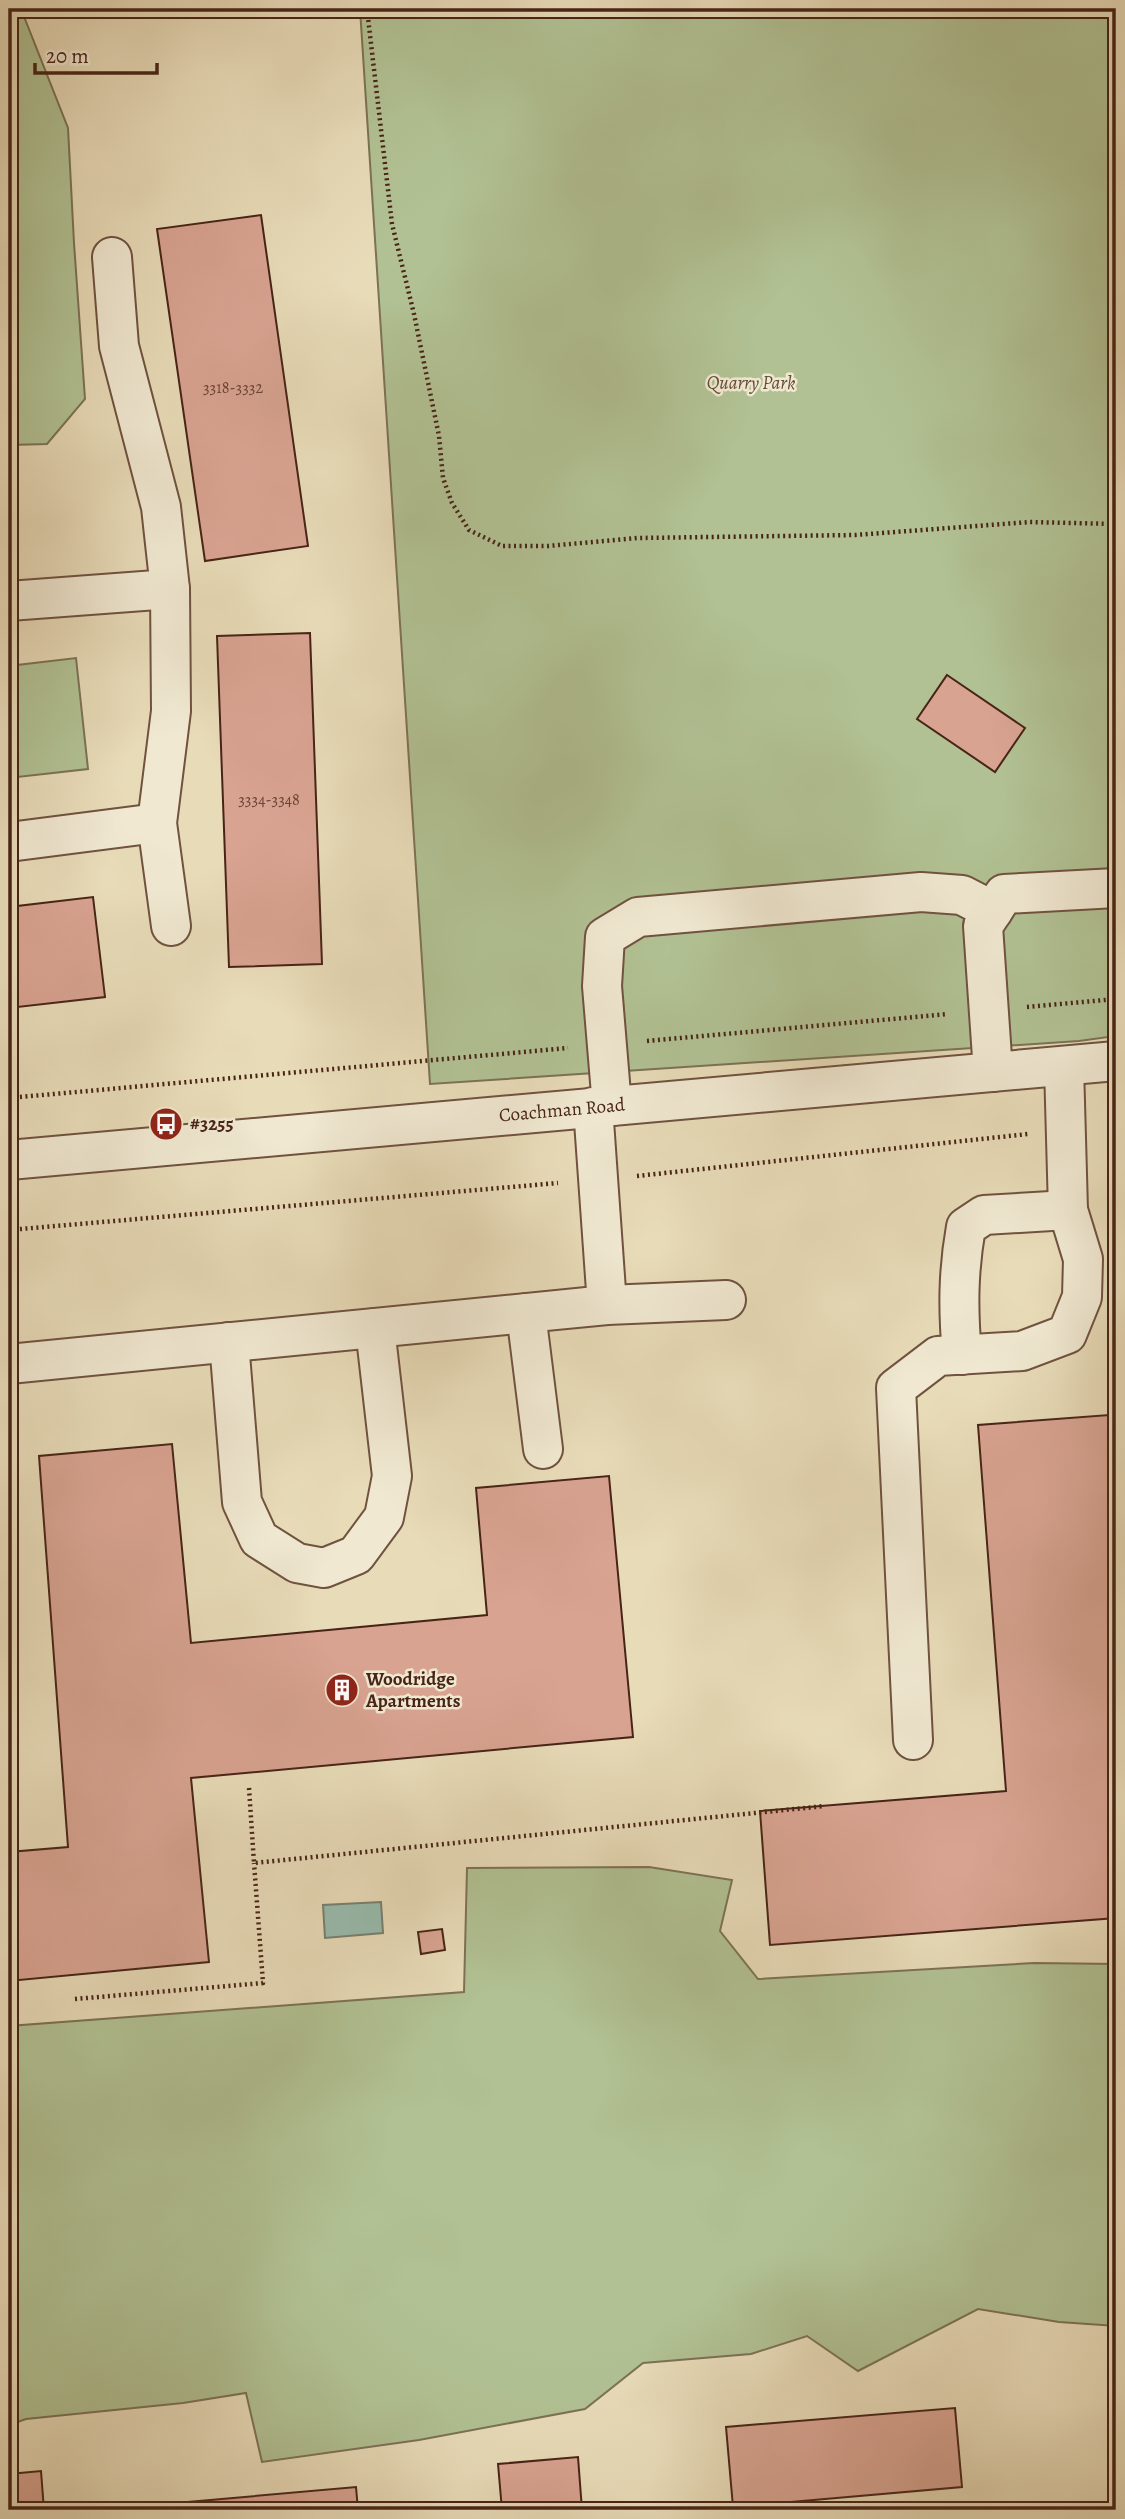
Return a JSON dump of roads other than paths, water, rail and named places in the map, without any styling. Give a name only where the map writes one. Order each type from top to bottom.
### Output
[{"type":"street","points":[[111,257],[119,346],[161,508],[170,589],[171,711],[157,824],[172,926]]},
{"type":"street","points":[[9,601],[170,589]]},
{"type":"street","points":[[9,842],[157,824]]},
{"type":"street","points":[[993,1072],[983,926],[1004,894],[1116,888]]},
{"type":"street","points":[[607,1305],[603,1106],[607,1045],[602,986],[605,937],[638,917],[921,892],[962,895],[993,911]]},
{"type":"street","name":"Coachman Road","points":[[9,1160],[1116,1061]]},
{"type":"street","points":[[914,1740],[896,1388],[938,1356],[1022,1351],[1067,1335],[1082,1297],[1083,1259],[1068,1210],[1064,1066]]},
{"type":"street","points":[[962,1355],[958,1304],[960,1260],[966,1227],[984,1215],[1068,1210]]},
{"type":"street","points":[[9,1364],[607,1305],[726,1300]]},
{"type":"street","points":[[526,1313],[543,1449]]},
{"type":"street","points":[[229,1342],[242,1502],[259,1539],[296,1563],[324,1569],[356,1555],[384,1517],[392,1476],[375,1328]]},
{"type":"place","name":"#3255","points":[[166,1124]]},
{"type":"place","name":"Woodridge Apartments","points":[[342,1690]]},
{"type":"park label","name":"Quarry Park","points":[[751,383]]}]
